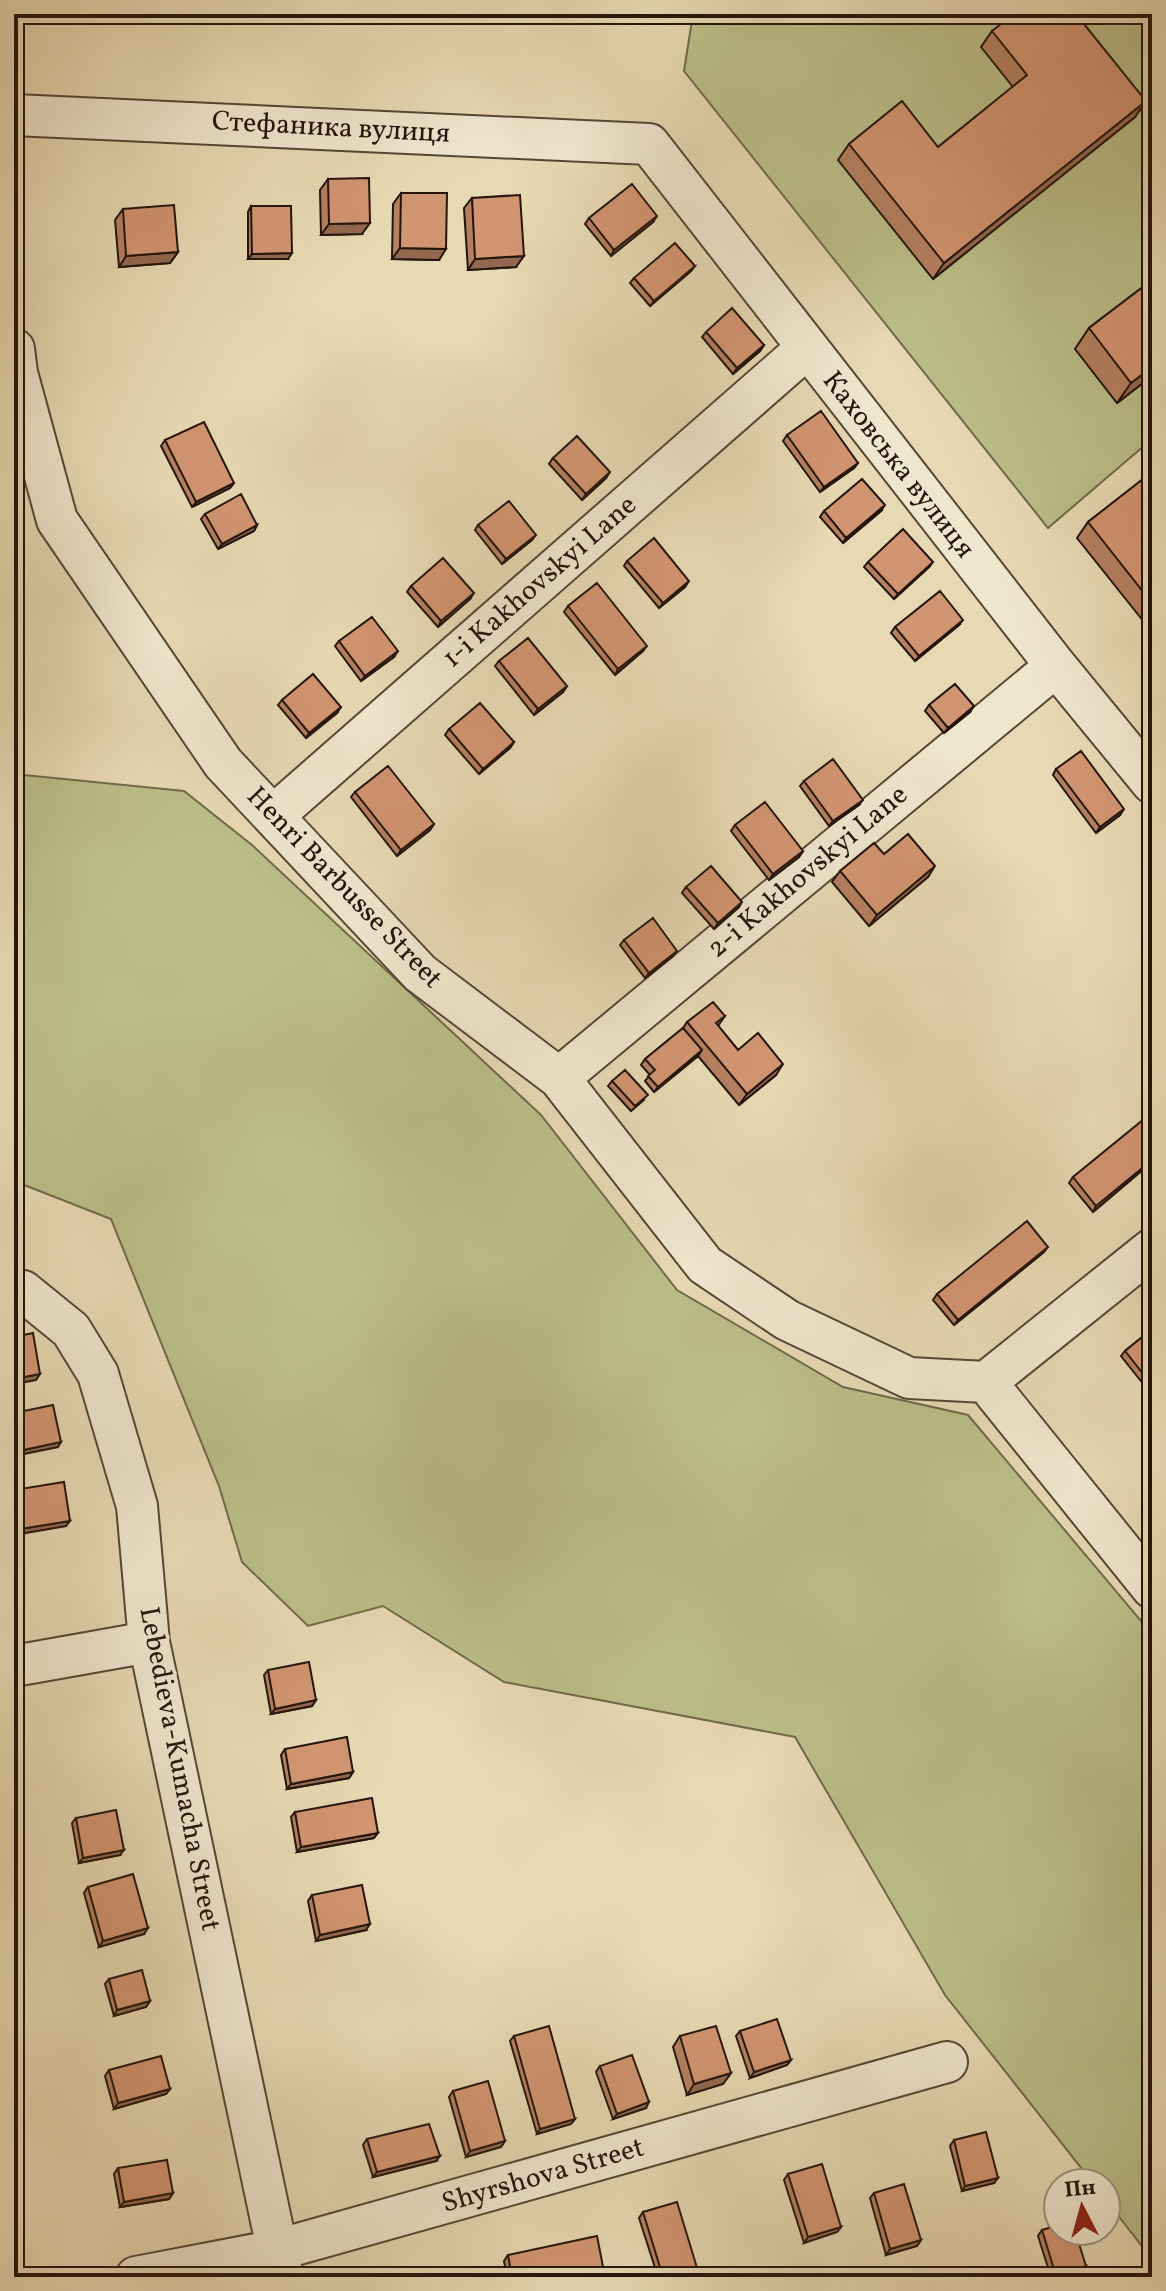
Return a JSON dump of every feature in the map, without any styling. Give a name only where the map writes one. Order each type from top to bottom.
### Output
[{"type":"street","points":[[14,107],[14,114]]},
{"type":"street","name":"Стефаника вулиця","points":[[14,114],[649,144]]},
{"type":"street","name":"Каховська вулиця","points":[[649,144],[1056,666],[1152,783]]},
{"type":"street","name":"1-i Kakhovskyi Lane","points":[[273,816],[807,348]]},
{"type":"street","name":"Henri Barbusse Street","points":[[14,349],[17,373],[57,520],[223,763],[420,973],[559,1078],[705,1265],[787,1320],[909,1378],[986,1382]]},
{"type":"street","name":"2-i Kakhovskyi Lane","points":[[559,1078],[1056,666]]},
{"type":"street","points":[[1152,1249],[986,1382],[1152,1588]]},
{"type":"street","name":"Lebedieva-Kumacha Street","points":[[18,1290],[71,1330],[98,1374],[137,1506],[149,1642],[280,2264]]},
{"type":"street","points":[[14,1666],[149,1642]]},
{"type":"street","name":"Shyrshova Street","points":[[136,2277],[280,2264],[947,2062]]},
{"type":"green space","points":[[693,14],[1152,14],[1152,439],[1048,528],[684,71]]},
{"type":"green space","points":[[14,774],[184,791],[252,845],[541,1115],[677,1290],[843,1387],[968,1415],[1152,1634],[1152,2247],[1145,2250],[1122,2221],[1122,2167],[1080,2167],[945,1995],[795,1737],[504,1682],[383,1606],[308,1626],[242,1562],[219,1486],[111,1219],[14,1181]]},
{"type":"building","points":[[1014,14],[1076,14],[1146,101],[944,263],[849,144],[902,101],[938,147],[1027,75],[992,31]]},
{"type":"building","points":[[369,178],[370,223],[329,224],[328,179]]},
{"type":"building","points":[[632,184],[657,216],[614,250],[589,218]]},
{"type":"building","points":[[401,193],[447,193],[446,249],[400,248]]},
{"type":"building","points":[[520,195],[524,256],[475,259],[472,198]]},
{"type":"building","points":[[174,205],[178,252],[126,256],[123,209]]},
{"type":"building","points":[[251,206],[291,206],[292,253],[252,254]]},
{"type":"building","points":[[675,243],[695,266],[654,301],[634,278]]},
{"type":"building","points":[[1152,280],[1152,367],[1131,383],[1089,328]]},
{"type":"building","points":[[732,308],[764,345],[737,368],[706,332]]},
{"type":"building","points":[[821,411],[858,463],[824,487],[787,435]]},
{"type":"building","points":[[204,422],[234,483],[196,502],[165,440]]},
{"type":"building","points":[[577,436],[610,472],[586,494],[553,458]]},
{"type":"building","points":[[1152,472],[1152,603],[1088,522]]},
{"type":"building","points":[[862,479],[885,505],[846,538],[824,511]]},
{"type":"building","points":[[241,494],[257,525],[222,544],[205,514]]},
{"type":"building","points":[[509,501],[536,535],[506,559],[478,525]]},
{"type":"building","points":[[903,529],[933,562],[898,594],[868,562]]},
{"type":"building","points":[[654,538],[689,581],[663,603],[627,561]]},
{"type":"building","points":[[443,558],[474,593],[441,621],[411,586]]},
{"type":"building","points":[[597,583],[647,646],[618,669],[568,606]]},
{"type":"building","points":[[940,591],[963,620],[919,656],[895,627]]},
{"type":"building","points":[[372,617],[398,651],[365,676],[339,641]]},
{"type":"building","points":[[528,638],[567,686],[538,709],[499,661]]},
{"type":"building","points":[[313,674],[341,707],[309,733],[282,700]]},
{"type":"building","points":[[955,684],[974,706],[948,728],[929,705]]},
{"type":"building","points":[[480,703],[514,742],[483,769],[449,729]]},
{"type":"building","points":[[1081,751],[1124,809],[1100,827],[1056,769]]},
{"type":"building","points":[[833,759],[863,800],[833,821],[804,781]]},
{"type":"building","points":[[388,766],[434,824],[401,850],[355,792]]},
{"type":"building","points":[[765,802],[803,851],[773,874],[735,825]]},
{"type":"building","points":[[908,834],[935,866],[877,915],[840,871],[874,843],[884,854]]},
{"type":"building","points":[[711,866],[742,902],[718,923],[686,887]]},
{"type":"building","points":[[653,918],[677,951],[649,973],[624,940]]},
{"type":"building","points":[[713,1002],[725,1016],[716,1023],[738,1050],[758,1033],[783,1064],[747,1094],[687,1022]]},
{"type":"building","points":[[683,1028],[702,1050],[658,1087],[648,1076],[655,1070],[645,1059]]},
{"type":"building","points":[[625,1070],[648,1095],[635,1106],[612,1081]]},
{"type":"building","points":[[1149,1115],[1152,1119],[1152,1160],[1096,1206],[1073,1177]]},
{"type":"building","points":[[1027,1221],[1048,1247],[958,1320],[937,1294]]},
{"type":"building","points":[[1152,1329],[1152,1385],[1125,1351]]},
{"type":"building","points":[[33,1333],[40,1374],[14,1379],[14,1337]]},
{"type":"building","points":[[53,1405],[61,1442],[14,1452],[14,1413]]},
{"type":"building","points":[[64,1482],[70,1521],[14,1530],[14,1490]]},
{"type":"building","points":[[309,1662],[316,1700],[275,1709],[268,1670]]},
{"type":"building","points":[[347,1737],[353,1772],[291,1784],[285,1749]]},
{"type":"building","points":[[372,1798],[378,1833],[301,1847],[295,1812]]},
{"type":"building","points":[[116,1810],[124,1850],[83,1858],[76,1818]]},
{"type":"building","points":[[133,1874],[148,1928],[103,1941],[88,1887]]},
{"type":"building","points":[[362,1885],[370,1924],[320,1935],[312,1895]]},
{"type":"building","points":[[142,1970],[150,2001],[117,2010],[109,1979]]},
{"type":"building","points":[[777,2019],[791,2060],[754,2072],[740,2031]]},
{"type":"building","points":[[549,2026],[575,2119],[540,2129],[514,2036]]},
{"type":"building","points":[[716,2026],[731,2073],[694,2084],[680,2036]]},
{"type":"building","points":[[632,2055],[649,2102],[617,2114],[600,2066]]},
{"type":"building","points":[[161,2056],[170,2089],[118,2103],[109,2070]]},
{"type":"building","points":[[488,2081],[505,2141],[470,2151],[453,2091]]},
{"type":"building","points":[[429,2124],[440,2156],[377,2172],[367,2139]]},
{"type":"building","points":[[986,2132],[998,2178],[965,2186],[954,2140]]},
{"type":"building","points":[[167,2160],[173,2193],[124,2202],[118,2168]]},
{"type":"building","points":[[822,2164],[841,2227],[808,2237],[788,2174]]},
{"type":"building","points":[[904,2184],[921,2240],[890,2249],[874,2193]]},
{"type":"building","points":[[677,2202],[698,2271],[679,2277],[663,2277],[643,2212]]},
{"type":"building","points":[[597,2236],[605,2277],[512,2277],[508,2255]]},
{"type":"building","points":[[1047,2247],[1080,2247],[1086,2266],[1056,2276]]},
{"type":"building","points":[[746,2268],[748,2277],[715,2277]]}]
